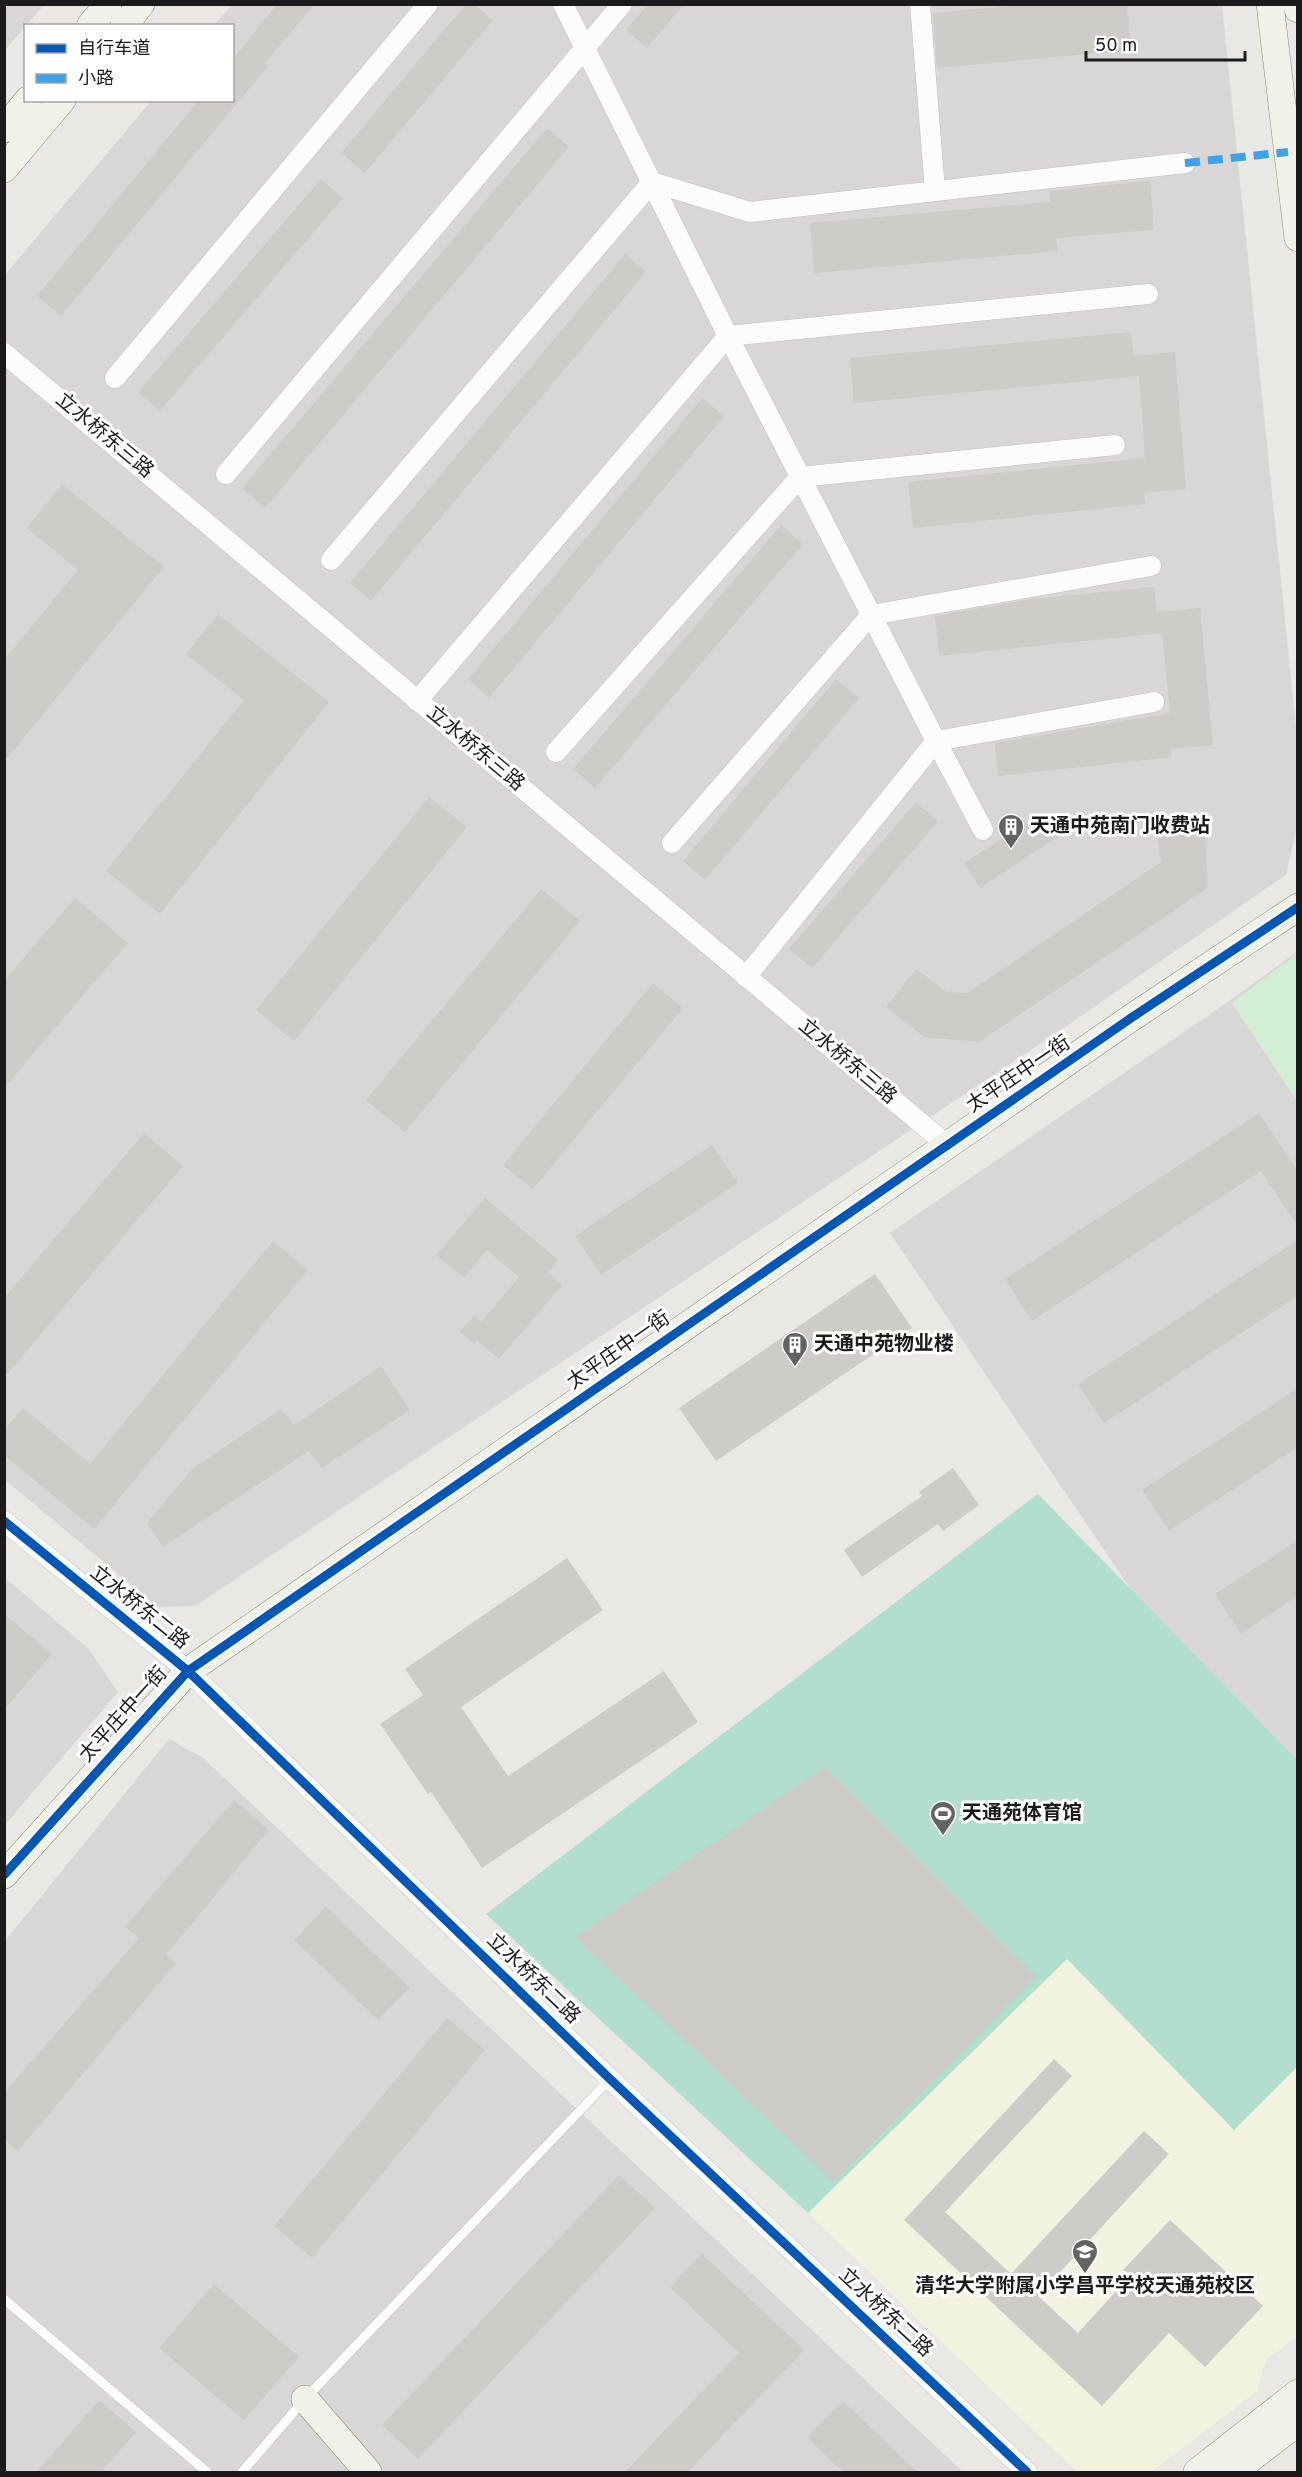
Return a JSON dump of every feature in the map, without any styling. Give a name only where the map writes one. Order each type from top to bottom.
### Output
[{"type":"street","points":[[92,24],[108,4]]},
{"type":"street","points":[[125,24],[141,4]]},
{"type":"street","points":[[115,378],[428,4]]},
{"type":"street","points":[[563,4],[728,336],[983,830]]},
{"type":"street","points":[[226,474],[622,4]]},
{"type":"street","points":[[920,4],[935,191]]},
{"type":"street","points":[[1270,4],[1298,238]]},
{"type":"street","points":[[1297,4],[1298,9]]},
{"type":"street","points":[[4,129],[26,102]]},
{"type":"street","points":[[4,170],[60,102]]},
{"type":"street","points":[[652,182],[750,212],[1185,163]]},
{"type":"street","points":[[331,560],[652,182]]},
{"type":"street","points":[[417,701],[728,336],[1148,294]]},
{"type":"street","name":"立水桥东三路","points":[[4,352],[947,1145]]},
{"type":"street","points":[[556,752],[800,477],[1115,445]]},
{"type":"street","points":[[672,843],[871,615],[1151,566]]},
{"type":"street","points":[[746,977],[936,741],[1154,702]]},
{"type":"street","name":"太平庄中一街","points":[[4,1875],[188,1671],[1131,1018],[1298,907]]},
{"type":"street","name":"立水桥东二路","points":[[4,1521],[188,1671],[610,2079],[1027,2472]]},
{"type":"street","points":[[1197,2472],[1298,2393]]},
{"type":"street","points":[[305,2400],[368,2472]]},
{"type":"street","points":[[1233,2472],[1298,2422]]},
{"type":"lane","points":[[242,2472],[305,2400],[610,2079]]},
{"type":"lane","points":[[4,2299],[207,2472]]},
{"type":"shaded area","points":[[5,5],[44,5],[28,24],[24,24],[24,28],[5,50]]},
{"type":"shaded area","points":[[232,5],[1222,5],[1297,737],[1297,827],[1286,875],[1040,1044],[195,1606],[158,1607],[5,1480],[5,275],[150,102],[234,102],[234,24],[215,24]]},
{"type":"shaded area","points":[[1297,952],[1297,1764],[1163,1637],[890,1233],[1222,1006]]},
{"type":"shaded area","points":[[1297,954],[1297,1101],[1232,1003]]},
{"type":"shaded area","name":"天通苑体育馆","points":[[1038,1494],[1297,1760],[1297,2067],[1234,2130],[1067,1959],[808,2213],[486,1914]]},
{"type":"shaded area","points":[[5,1578],[88,1648],[118,1692],[5,1825]]},
{"type":"shaded area","points":[[169,1739],[203,1758],[963,2472],[5,2472],[5,1941]]},
{"type":"shaded area","name":"清华大学附属小学昌平学校天通苑校区","points":[[1067,1958],[1234,2130],[1297,2067],[1297,2337],[1266,2360],[1257,2391],[1151,2472],[1077,2472],[808,2213]]},
{"type":"building","points":[[277,4],[315,4],[265,63],[268,66],[61,316],[37,296],[197,102],[234,102],[234,58]]},
{"type":"building","points":[[466,4],[474,4],[493,20],[365,173],[341,153]]},
{"type":"building","points":[[648,4],[684,4],[647,48],[626,30]]},
{"type":"building","points":[[1031,4],[1127,4],[1131,50],[937,68],[933,13]]},
{"type":"building","points":[[547,128],[569,147],[265,508],[242,488]]},
{"type":"building","points":[[321,179],[343,198],[160,411],[138,392]]},
{"type":"building","points":[[1150,181],[1154,230],[1056,238],[1058,251],[814,273],[810,223],[1050,202],[1050,191]]},
{"type":"building","points":[[625,254],[646,272],[371,601],[350,583]]},
{"type":"building","points":[[1131,332],[1134,356],[1175,352],[1186,489],[1144,493],[1145,504],[913,528],[908,482],[1145,458],[1139,376],[854,403],[850,358]]},
{"type":"building","points":[[702,398],[724,416],[489,698],[468,679]]},
{"type":"building","points":[[62,484],[164,567],[4,762],[4,660],[78,570],[27,528]]},
{"type":"building","points":[[781,525],[803,544],[595,788],[573,769]]},
{"type":"building","points":[[1154,587],[1157,612],[1200,608],[1213,745],[1171,749],[1172,757],[998,776],[995,743],[1170,713],[1162,633],[939,656],[935,616],[1032,599]]},
{"type":"building","points":[[218,614],[329,702],[160,914],[106,871],[244,700],[186,654]]},
{"type":"building","points":[[836,679],[859,698],[705,880],[683,861]]},
{"type":"building","points":[[429,797],[467,827],[294,1041],[256,1010]]},
{"type":"building","points":[[916,802],[938,821],[812,968],[789,949]]},
{"type":"building","name":"天通中苑南门收费站","points":[[1043,812],[1059,836],[980,888],[964,863]]},
{"type":"building","points":[[1204,817],[1208,888],[979,1042],[924,1037],[886,1007],[916,969],[947,992],[967,993],[1161,862],[1155,822]]},
{"type":"building","points":[[541,889],[580,921],[405,1132],[366,1100]]},
{"type":"building","points":[[75,898],[128,943],[4,1088],[4,981]]},
{"type":"building","points":[[653,983],[683,1008],[533,1189],[503,1165]]},
{"type":"building","points":[[1259,1113],[1298,1172],[1298,1227],[1261,1171],[1032,1321],[1005,1279]]},
{"type":"building","points":[[144,1133],[183,1166],[4,1378],[4,1298]]},
{"type":"building","points":[[712,1145],[738,1183],[601,1275],[575,1236]]},
{"type":"building","points":[[485,1198],[558,1260],[548,1273],[562,1285],[499,1359],[477,1340],[474,1344],[460,1332],[474,1316],[481,1322],[519,1277],[487,1250],[464,1278],[436,1255]]},
{"type":"building","points":[[1298,1240],[1298,1296],[1104,1423],[1078,1384]]},
{"type":"building","points":[[273,1241],[308,1270],[94,1529],[4,1455],[4,1430],[23,1408],[90,1464]]},
{"type":"building","name":"天通中苑物业楼","points":[[875,1274],[912,1328],[716,1461],[679,1408]]},
{"type":"building","points":[[381,1366],[410,1410],[322,1468],[309,1451],[163,1547],[147,1523],[192,1469],[281,1409],[294,1425]]},
{"type":"building","points":[[1298,1388],[1298,1447],[1169,1531],[1142,1490]]},
{"type":"building","points":[[953,1468],[979,1505],[943,1531],[938,1524],[862,1577],[844,1550],[922,1496],[919,1492]]},
{"type":"building","points":[[1298,1540],[1298,1596],[1241,1634],[1215,1594]]},
{"type":"building","points":[[567,1558],[603,1610],[461,1707],[508,1776],[664,1671],[698,1722],[482,1868],[431,1792],[428,1794],[380,1724],[423,1695],[405,1669]]},
{"type":"building","points":[[4,1614],[52,1654],[4,1710]]},
{"type":"building","points":[[825,1767],[1036,1976],[834,2182],[575,1937]]},
{"type":"building","points":[[234,1800],[269,1830],[166,1955],[176,1963],[18,2151],[4,2139],[4,2093],[139,1938],[125,1927]]},
{"type":"building","points":[[326,1907],[410,1988],[378,2020],[294,1940]]},
{"type":"building","points":[[447,2018],[485,2050],[312,2258],[274,2226]]},
{"type":"building","points":[[1054,2059],[1072,2076],[945,2212],[1011,2274],[1144,2131],[1169,2154],[1038,2296],[1078,2333],[1130,2276],[1123,2270],[1170,2220],[1263,2306],[1205,2367],[1169,2333],[1102,2406],[904,2220]]},
{"type":"building","points":[[619,2175],[655,2208],[418,2459],[382,2425]]},
{"type":"building","points":[[702,2254],[804,2350],[688,2472],[625,2472],[739,2353],[670,2287]]},
{"type":"building","points":[[214,2284],[299,2357],[244,2420],[159,2348]]},
{"type":"building","points":[[99,2400],[136,2432],[101,2472],[37,2472]]},
{"type":"building","points":[[843,2401],[917,2472],[843,2472],[807,2437]]},
{"type":"marked path","points":[[1185,163],[1288,152]]},
{"type":"cycle path","points":[[4,1875],[188,1671],[1131,1018],[1298,907]]},
{"type":"cycle path","points":[[4,1521],[188,1671],[610,2079],[1027,2472]]},
{"type":"place","name":"天通中苑南门收费站","points":[[1011,850]]},
{"type":"place","name":"天通中苑物业楼","points":[[795,1368]]},
{"type":"place","name":"天通苑体育馆","points":[[943,1837]]},
{"type":"place","name":"清华大学附属小学昌平学校天通苑校区","points":[[1085,2275]]}]
